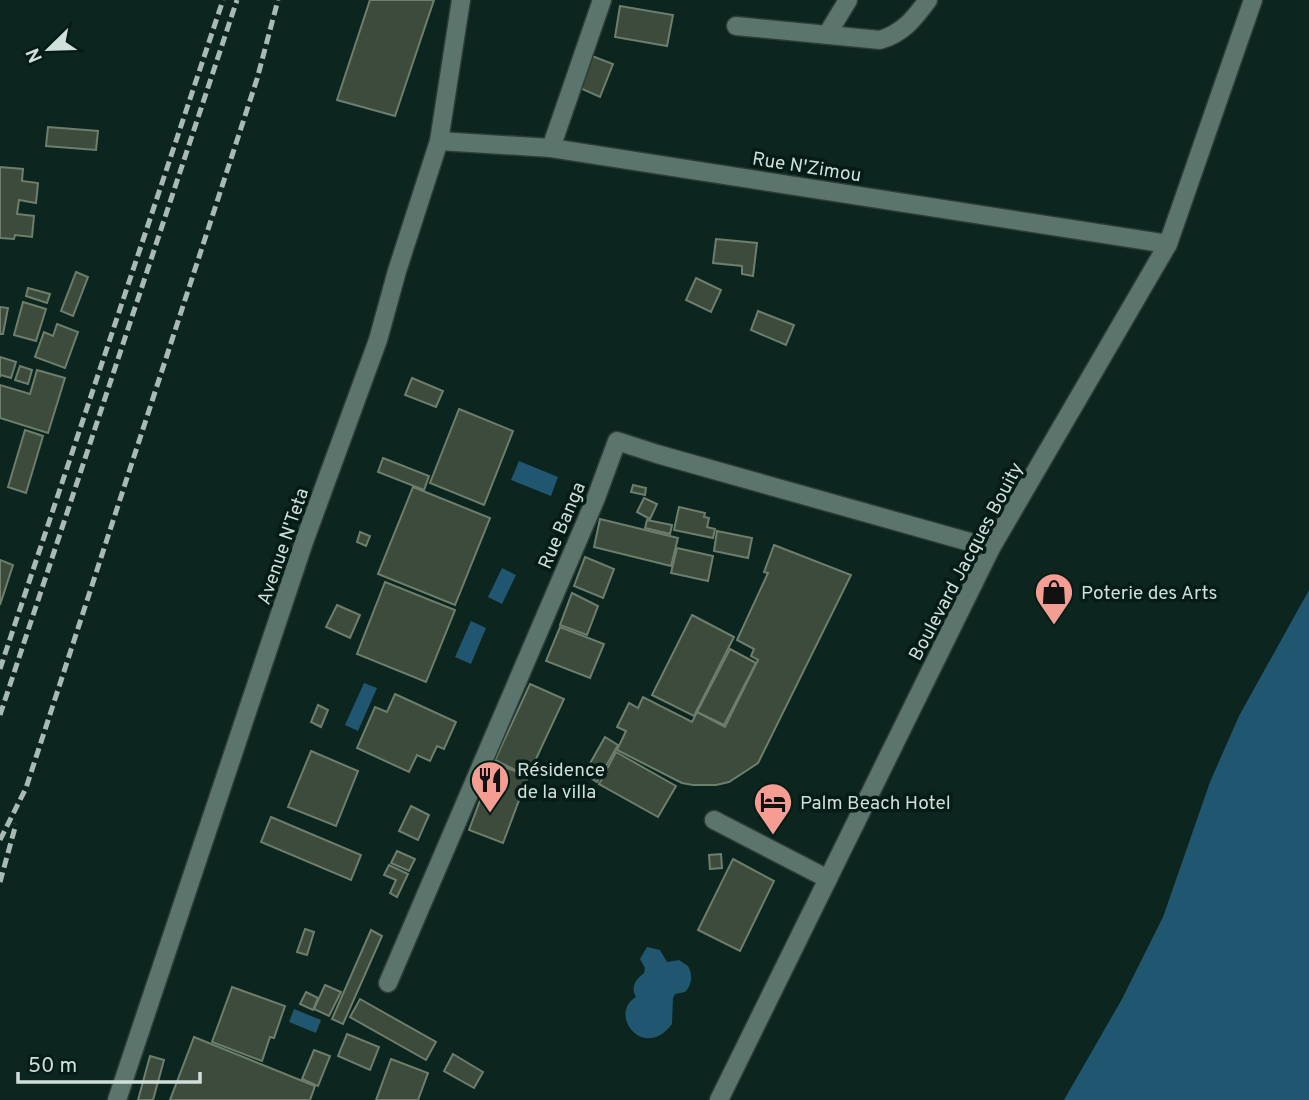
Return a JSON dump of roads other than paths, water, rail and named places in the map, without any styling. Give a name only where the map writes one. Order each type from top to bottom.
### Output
[{"type":"street","name":"Avenue N'Teta","points":[[117,1100],[304,542],[378,340],[439,141],[461,0]]},
{"type":"street","points":[[551,148],[602,0]]},
{"type":"street","points":[[828,33],[848,0]]},
{"type":"street","points":[[736,26],[880,40],[909,25],[928,0]]},
{"type":"street","name":"Boulevard Jacques Bouity","points":[[719,1100],[991,548],[1168,244],[1253,0]]},
{"type":"street","name":"Rue N'Zimou","points":[[439,141],[551,148],[1168,244]]},
{"type":"street","name":"Rue Banga","points":[[388,983],[596,498],[617,441],[991,548]]},
{"type":"street","points":[[714,820],[828,879]]},
{"type":"water","points":[[519,461],[558,477],[551,496],[511,480]]},
{"type":"water","points":[[502,568],[516,575],[502,604],[488,597]]},
{"type":"water","points":[[1309,590],[1309,1100],[1064,1100],[1122,999],[1163,917],[1210,782],[1239,716]]},
{"type":"water","points":[[471,621],[486,628],[471,664],[455,657]]},
{"type":"water","points":[[364,683],[377,688],[358,731],[345,725]]},
{"type":"water","points":[[647,947],[660,950],[667,962],[679,960],[688,966],[691,976],[685,992],[675,994],[673,998],[672,1024],[661,1034],[650,1038],[641,1037],[633,1031],[625,1014],[628,1005],[636,997],[635,984],[644,973],[645,968],[640,959]]},
{"type":"water","points":[[294,1009],[321,1020],[316,1033],[289,1022]]},
{"type":"railway","points":[[0,669],[223,0]]},
{"type":"railway","points":[[0,715],[237,0]]},
{"type":"railway","points":[[0,840],[26,788],[257,79],[278,0]]},
{"type":"railway","points":[[0,882],[16,824]]},
{"type":"place","name":"Poterie des Arts","points":[[1054,626]]},
{"type":"place","name":"Résidence de la villa","points":[[490,814]]},
{"type":"place","name":"Palm Beach Hotel","points":[[773,836]]}]
